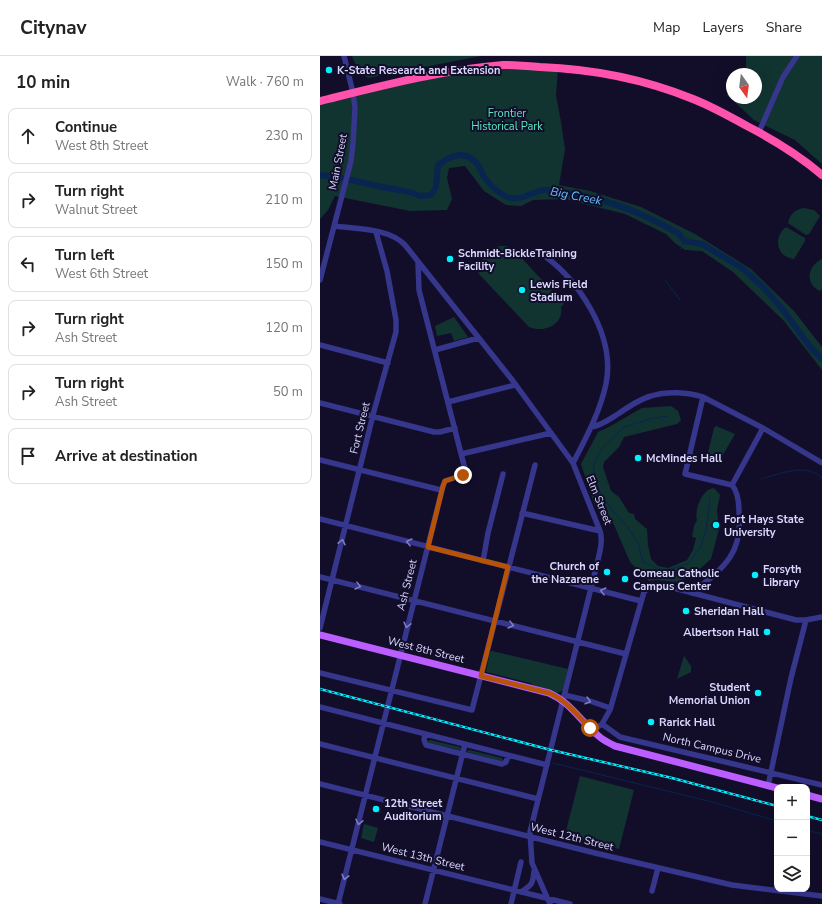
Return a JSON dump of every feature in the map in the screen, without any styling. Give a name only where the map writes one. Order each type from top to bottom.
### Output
[{"type":"highway","points":[[320,102],[417,77],[443,72],[505,65],[558,67],[581,70],[641,81],[668,89],[713,108],[779,143],[812,166],[822,175]]},
{"type":"main road","name":"West 8th Street","points":[[320,635],[549,693],[557,697],[564,698],[586,723]]},
{"type":"main road","name":"North Campus Drive","points":[[586,723],[602,738],[615,746],[774,787]]},
{"type":"main road","points":[[810,796],[822,799]]},
{"type":"street","name":"Main Street","points":[[320,280],[351,160],[355,117],[353,93],[344,56]]},
{"type":"street","points":[[759,132],[783,77],[797,56]]},
{"type":"street","name":"Elm Street","points":[[334,226],[390,235],[398,239],[418,261],[515,385],[573,463],[600,531],[602,538],[601,544],[530,837],[530,857],[534,869]]},
{"type":"street","name":"Fort Street","points":[[320,628],[373,416],[396,332],[396,320],[387,271],[376,232]]},
{"type":"street","points":[[536,250],[546,256],[564,274],[586,301],[594,315],[603,340],[607,357],[606,383],[601,400],[573,463]]},
{"type":"street","points":[[320,460],[442,490],[445,481],[466,473],[419,290],[418,261]]},
{"type":"street","points":[[434,350],[478,338]]},
{"type":"street","points":[[320,345],[388,363]]},
{"type":"street","points":[[448,402],[515,385]]},
{"type":"street","points":[[590,427],[604,422],[628,407],[650,396],[675,393],[695,394],[703,396],[762,428],[822,464]]},
{"type":"street","points":[[692,593],[719,570],[731,557],[736,547],[740,527],[737,494],[732,485],[685,474],[703,396]]},
{"type":"street","points":[[320,403],[434,432],[455,428]]},
{"type":"street","points":[[732,485],[762,428]]},
{"type":"street","points":[[461,454],[551,433]]},
{"type":"street","points":[[320,673],[472,710],[535,465]]},
{"type":"street","points":[[483,561],[488,533],[503,474]]},
{"type":"street","name":"Ash Street","points":[[339,904],[374,758],[442,490]]},
{"type":"street","points":[[522,513],[600,531]]},
{"type":"street","points":[[320,519],[641,601]]},
{"type":"street","points":[[320,577],[626,654]]},
{"type":"street","points":[[593,730],[602,724],[610,708],[641,601],[644,592],[650,586],[666,586],[796,620],[822,617]]},
{"type":"street","points":[[768,786],[791,678],[806,620]]},
{"type":"street","points":[[564,698],[590,701],[610,708]]},
{"type":"street","points":[[320,707],[547,765]]},
{"type":"street","name":"North Campus Drive","points":[[602,724],[620,737],[822,785]]},
{"type":"street","points":[[425,734],[424,740],[426,745],[502,764],[506,762],[508,756]]},
{"type":"street","points":[[320,744],[538,799]]},
{"type":"street","points":[[425,904],[465,744]]},
{"type":"street","name":"West 12th Street","points":[[320,784],[530,837],[732,885],[822,896]]},
{"type":"street","name":"West 13th Street","points":[[320,842],[522,892],[549,901],[570,904]]},
{"type":"street","points":[[511,904],[521,862]]},
{"type":"street","points":[[652,891],[658,868]]},
{"type":"street","points":[[522,892],[531,886],[534,869]]},
{"type":"street","points":[[534,869],[549,901]]},
{"type":"street","points":[[320,899],[339,904]]},
{"type":"green space","points":[[352,56],[481,56],[368,78],[358,68]]},
{"type":"green space","points":[[746,56],[822,56],[822,164],[795,140],[754,120],[737,104],[762,104],[762,68],[746,68]]},
{"type":"green space","name":"Frontier Historical Park","points":[[491,67],[558,67],[556,95],[565,149],[559,185],[590,191],[641,207],[695,234],[751,269],[794,311],[822,347],[822,370],[784,321],[733,272],[702,251],[685,250],[666,234],[625,214],[565,199],[533,200],[521,206],[506,205],[484,191],[465,166],[449,168],[447,178],[452,199],[447,210],[410,211],[335,196],[328,210],[320,219],[320,101]]},
{"type":"green space","points":[[803,208],[814,210],[820,216],[809,234],[806,235],[788,223],[793,213]]},
{"type":"green space","points":[[786,227],[805,238],[805,241],[794,259],[783,255],[778,246],[779,236]]},
{"type":"green space","name":"Lewis Field Stadium","points":[[500,246],[506,246],[517,253],[564,304],[561,307],[561,314],[556,323],[540,329],[529,327],[478,273],[481,271],[483,258],[492,249]]},
{"type":"green space","points":[[822,259],[822,289],[820,291],[812,284],[810,275],[811,270],[817,262]]},
{"type":"green space","points":[[454,317],[468,337],[454,341],[451,333],[437,336],[435,326]]},
{"type":"green space","points":[[671,406],[678,411],[681,420],[677,424],[624,437],[619,447],[604,462],[603,467],[611,491],[619,497],[629,513],[634,514],[635,519],[647,529],[651,559],[658,566],[668,568],[687,560],[693,550],[696,538],[692,537],[697,520],[696,516],[698,506],[706,492],[714,488],[720,495],[717,510],[719,529],[711,559],[693,575],[677,582],[656,580],[649,581],[630,562],[614,525],[608,516],[594,503],[581,464],[598,432],[642,408]]},
{"type":"green space","points":[[716,426],[735,434],[720,460],[715,462],[706,461],[714,428]]},
{"type":"green space","points":[[492,651],[568,669],[563,690],[558,693],[530,683],[486,672],[490,652]]},
{"type":"green space","points":[[684,656],[691,666],[691,672],[677,679]]},
{"type":"green space","points":[[430,740],[460,747],[461,749],[459,750],[428,743]]},
{"type":"green space","points":[[469,750],[502,758],[503,760],[501,761],[467,752]]},
{"type":"green space","points":[[580,776],[634,790],[619,849],[565,835]]},
{"type":"green space","points":[[364,824],[378,828],[374,842],[361,838]]},
{"type":"waterway","name":"Big Creek","points":[[320,175],[338,177],[410,192],[420,196],[431,195],[436,187],[438,165],[453,156],[464,155],[474,160],[490,184],[498,192],[508,197],[518,198],[536,192],[552,190],[599,199],[626,208],[652,219],[678,233],[684,241],[702,244],[742,268],[763,287],[784,311],[810,347],[822,359]]},
{"type":"waterway","points":[[681,249],[684,241]]},
{"type":"waterway","points":[[665,280],[680,300]]},
{"type":"waterway","points":[[668,416],[653,418],[624,427],[602,448],[593,466],[599,490],[612,510],[627,526],[638,543],[643,562],[663,571],[688,564],[701,546],[706,531],[710,498]]},
{"type":"waterway","points":[[761,479],[784,472],[801,470],[816,473],[822,478]]},
{"type":"waterway","points":[[553,763],[712,802],[774,820]]},
{"type":"waterway","points":[[810,831],[822,834]]},
{"type":"railway","points":[[320,689],[551,750],[672,778],[774,805]]},
{"type":"railway","points":[[810,817],[822,820]]},
{"type":"place","name":"K-State Research and Extension","points":[[329,70]]},
{"type":"place","name":"Schmidt-BickleTraining Facility","points":[[450,259]]},
{"type":"place","name":"Lewis Field Stadium","points":[[522,290]]},
{"type":"place","name":"McMindes Hall","points":[[638,458]]},
{"type":"place","name":"Fort Hays State University","points":[[716,525]]},
{"type":"place","name":"Church of the Nazarene","points":[[607,572]]},
{"type":"place","name":"Forsyth Library","points":[[755,575]]},
{"type":"place","name":"Comeau Catholic Campus Center","points":[[625,579]]},
{"type":"place","name":"Sheridan Hall","points":[[686,611]]},
{"type":"place","name":"Albertson Hall","points":[[767,632]]},
{"type":"place","name":"Student Memorial Union","points":[[758,693]]},
{"type":"place","name":"Rarick Hall","points":[[651,722]]},
{"type":"place","name":"12th Street Auditorium","points":[[376,809]]},
{"type":"route","points":[[463,475],[445,481],[428,547],[508,567],[481,676],[549,693],[577,712],[590,728]]}]
